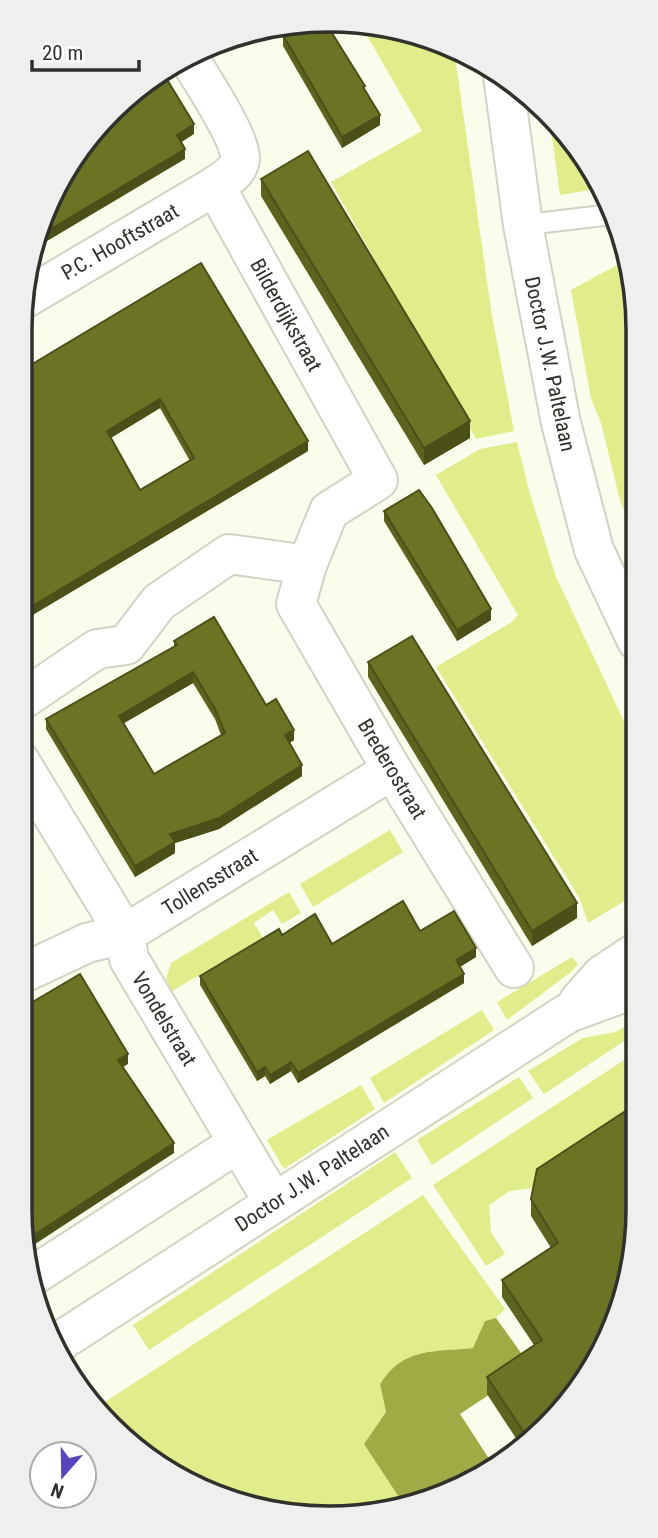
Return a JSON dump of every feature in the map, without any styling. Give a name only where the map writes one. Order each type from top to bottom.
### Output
[{"type":"street","points":[[192,64],[239,149],[240,161],[233,174],[215,186]]},
{"type":"street","name":"Doctor J.W. Paltelaan","points":[[505,89],[523,225],[561,423],[594,551],[626,617]]},
{"type":"street","name":"P.C. Hooftstraat","points":[[34,293],[215,186]]},
{"type":"street","name":"Bilderdijkstraat","points":[[215,186],[378,480],[330,512],[307,565]]},
{"type":"street","points":[[32,693],[97,649],[126,645],[159,602],[229,554],[307,565]]},
{"type":"street","name":"Brederostraat","points":[[307,565],[296,604],[392,770],[514,968]]},
{"type":"street","name":"Tollensstraat","points":[[32,969],[88,943],[125,934],[392,770]]},
{"type":"street","name":"Vondelstraat","points":[[32,781],[125,934],[128,959],[274,1203]]},
{"type":"street","name":"Doctor J.W. Paltelaan","points":[[568,1013],[602,975],[626,959]]},
{"type":"street","name":"Doctor J.W. Paltelaan","points":[[62,1340],[568,1013],[626,991]]},
{"type":"street","points":[[38,1272],[239,1143]]},
{"type":"lane","points":[[523,225],[604,215]]},
{"type":"shaded area","points":[[366,34],[425,47],[456,60],[492,316],[514,431],[476,439],[331,182],[422,131]]},
{"type":"shaded area","points":[[551,131],[592,190],[560,195]]},
{"type":"shaded area","points":[[619,264],[626,310],[626,517],[601,423],[591,398],[571,290]]},
{"type":"shaded area","points":[[517,442],[556,577],[626,726],[626,900],[588,923],[580,899],[436,667],[512,622],[518,615],[436,475],[480,449]]},
{"type":"shaded area","points":[[390,830],[403,852],[313,907],[300,884]]},
{"type":"shaded area","points":[[289,892],[301,913],[282,924],[273,910],[254,923],[263,938],[172,991],[166,979],[171,963]]},
{"type":"shaded area","points":[[572,957],[578,964],[571,972],[507,1020],[497,1002]]},
{"type":"shaded area","points":[[482,1010],[494,1030],[384,1103],[370,1078]]},
{"type":"shaded area","points":[[626,1026],[626,1040],[544,1094],[528,1071],[583,1038],[615,1032]]},
{"type":"shaded area","points":[[626,1059],[626,1128],[533,1188],[510,1191],[489,1205],[491,1232],[505,1254],[486,1266],[433,1185]]},
{"type":"shaded area","points":[[519,1077],[533,1098],[432,1165],[417,1140]]},
{"type":"shaded area","points":[[361,1085],[375,1109],[284,1169],[267,1140]]},
{"type":"shaded area","points":[[395,1152],[412,1178],[149,1350],[133,1325]]},
{"type":"shaded area","points":[[423,1195],[505,1309],[496,1318],[485,1321],[474,1348],[433,1351],[409,1357],[389,1372],[380,1384],[386,1412],[364,1444],[399,1498],[387,1501],[348,1506],[310,1506],[271,1501],[233,1491],[180,1467],[133,1433],[103,1403]]},
{"type":"shaded area","points":[[496,1318],[531,1367],[460,1414],[489,1459],[443,1484],[399,1498],[364,1444],[386,1412],[380,1384],[389,1372],[409,1357],[433,1351],[473,1348],[485,1321]]},
{"type":"building","points":[[331,32],[365,86],[363,87],[380,115],[342,137],[283,35]]},
{"type":"building","points":[[167,80],[194,124],[177,135],[185,149],[48,231],[71,180],[93,148],[133,105]]},
{"type":"building","points":[[308,151],[470,421],[424,448],[261,179]]},
{"type":"building","points":[[201,263],[308,441],[32,606],[32,364]],"holes":[[[160,399],[194,458],[140,490],[107,431]]]},
{"type":"building","points":[[419,490],[491,609],[457,630],[384,511]]},
{"type":"building","points":[[214,617],[266,705],[276,699],[294,730],[285,735],[302,765],[219,818],[170,834],[175,842],[135,866],[46,719],[177,645],[174,641]],"holes":[[[193,672],[215,709],[225,733],[154,774],[119,716]]]},
{"type":"building","points":[[412,636],[577,903],[532,931],[368,662]]},
{"type":"building","points":[[403,901],[420,931],[454,911],[476,948],[456,960],[464,974],[298,1073],[291,1062],[270,1075],[265,1067],[257,1072],[200,976],[279,929],[282,935],[315,914],[332,944]]},
{"type":"building","points":[[80,974],[128,1054],[118,1060],[174,1143],[33,1236],[32,1228],[32,1002]]},
{"type":"building","points":[[626,1111],[626,1228],[621,1267],[611,1305],[587,1358],[553,1405],[525,1433],[487,1377],[542,1340],[502,1280],[558,1243],[531,1199],[537,1169]]}]
